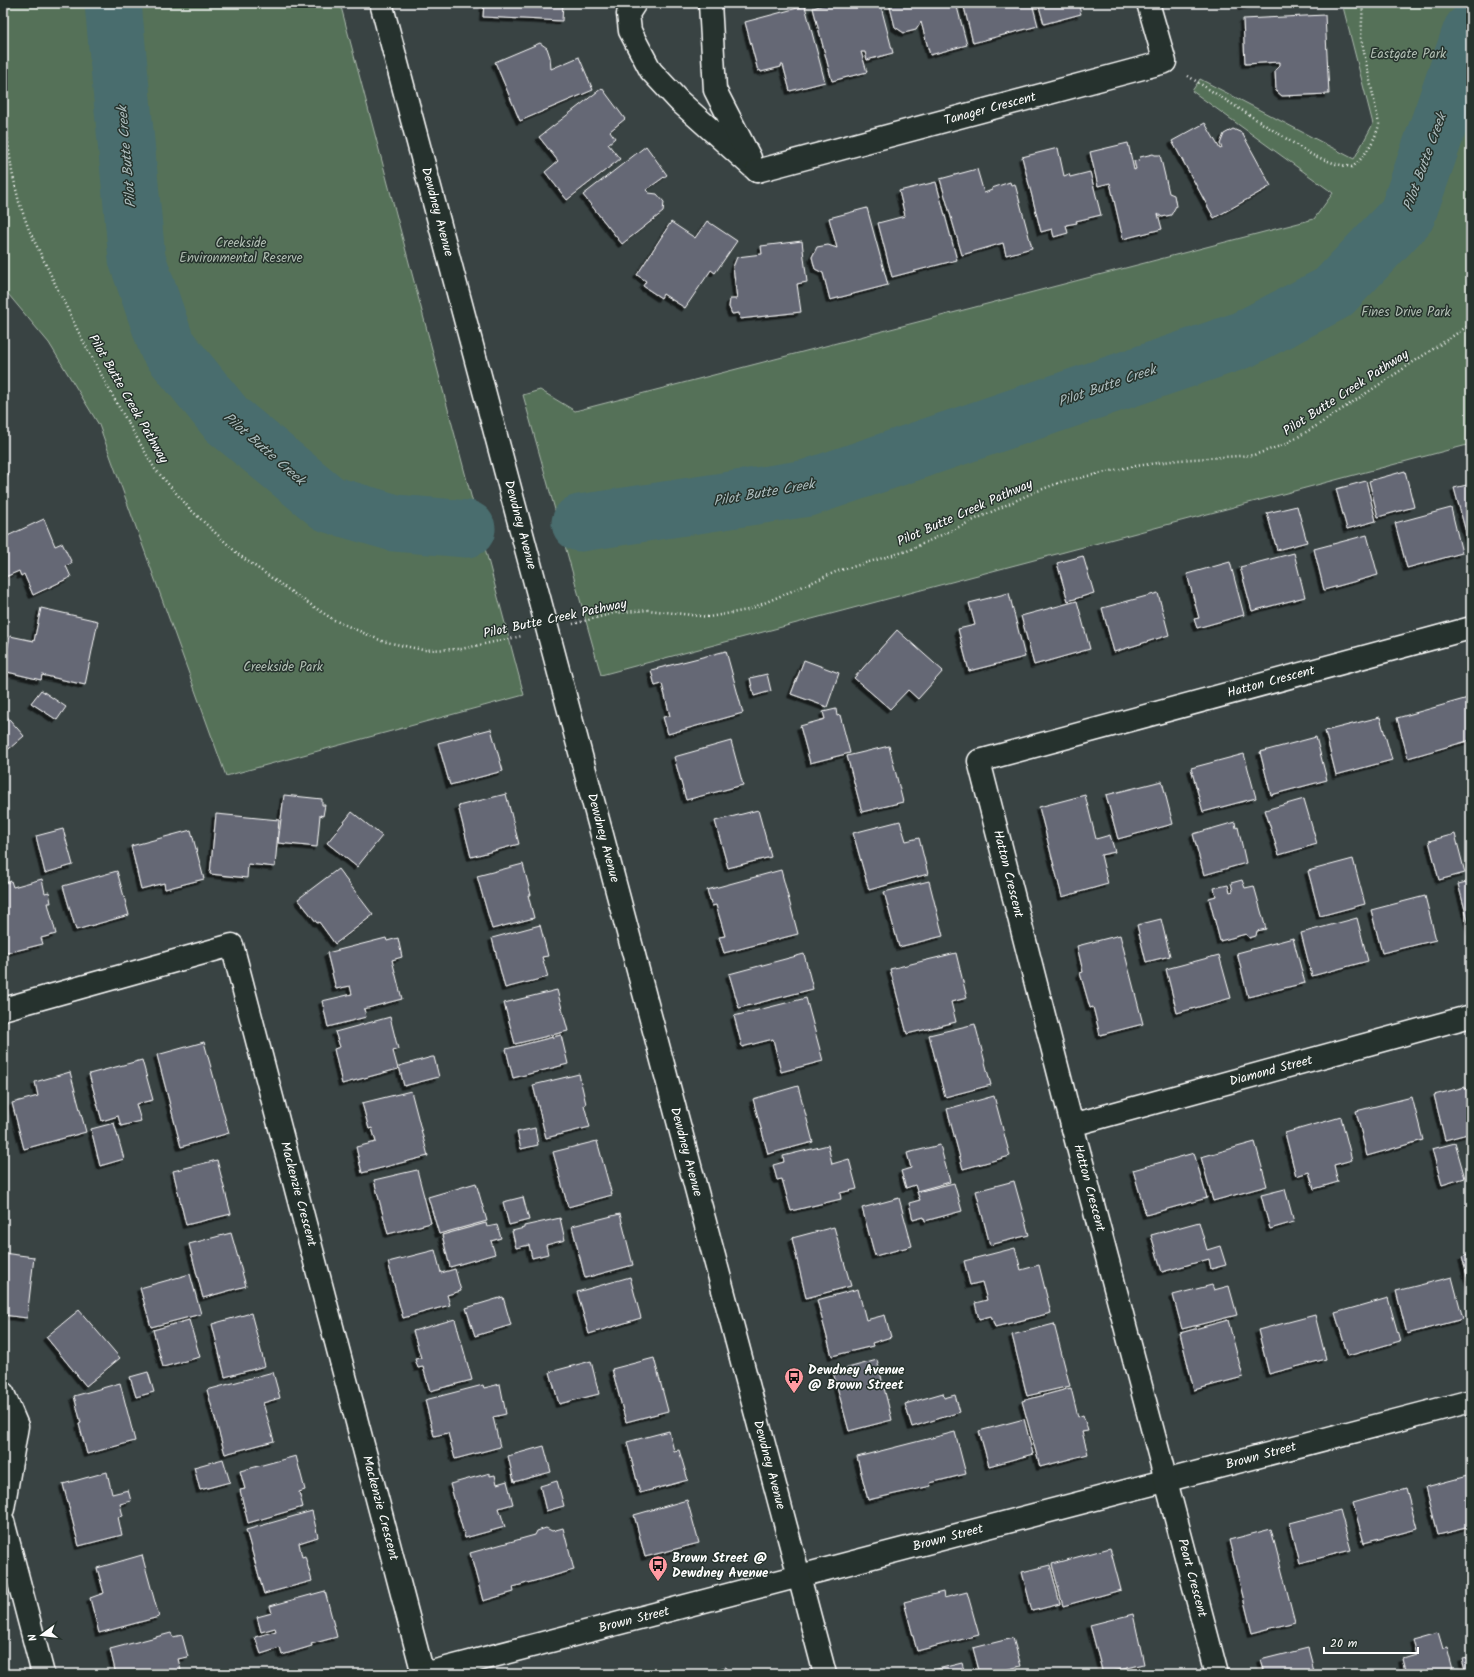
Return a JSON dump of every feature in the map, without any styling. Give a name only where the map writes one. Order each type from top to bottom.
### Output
[{"type":"street","name":"Dewdney Avenue","points":[[382,3],[824,1674]]},
{"type":"street","points":[[635,3],[628,14],[630,31],[651,71],[679,101],[756,171]]},
{"type":"street","points":[[710,3],[715,90],[756,171]]},
{"type":"street","points":[[1148,3],[1165,62]]},
{"type":"street","name":"Tanager Crescent","points":[[756,171],[1165,62]]},
{"type":"street","name":"Hatton Crescent","points":[[1167,1481],[1072,1125],[978,761],[1471,628]]},
{"type":"street","name":"Mackenzie Crescent","points":[[3,1009],[232,945],[424,1674]]},
{"type":"street","name":"Diamond Street","points":[[1072,1125],[1471,1016]]},
{"type":"street","points":[[3,1393],[17,1426],[3,1509]]},
{"type":"street","name":"Brown Street","points":[[424,1674],[1471,1401]]},
{"type":"street","name":"Peart Crescent","points":[[1167,1481],[1217,1674]]},
{"type":"street","points":[[3,1521],[43,1674]]},
{"type":"path","points":[[1165,62],[1312,155],[1336,164],[1352,167],[1358,163],[1378,133],[1379,124],[1361,38],[1363,3]]},
{"type":"path","name":"Pilot Butte Creek Pathway","points":[[3,107],[12,172],[19,202],[30,230],[79,333],[120,409],[155,469],[190,509],[239,555],[294,593],[334,620],[382,641],[423,650],[461,649],[548,630],[614,613],[648,610],[709,616],[748,610],[838,571],[907,551],[1030,494],[1061,482],[1129,467],[1178,460],[1254,455],[1286,444],[1318,425],[1471,324]]},
{"type":"green space","name":"Creekside Environmental Reserve","points":[[3,3],[340,3],[524,695],[226,776],[99,425],[49,343],[3,288]]},
{"type":"green space","points":[[1342,3],[1471,3],[1471,444],[601,675],[523,395],[540,390],[575,411],[1314,219],[1333,193],[1192,91],[1200,79],[1354,159],[1373,124]]},
{"type":"building","points":[[484,3],[563,3],[562,21],[483,17]]},
{"type":"building","points":[[830,3],[880,3],[893,53],[867,60],[865,52],[861,52],[867,72],[832,81],[813,8]]},
{"type":"building","points":[[889,3],[956,3],[967,45],[930,55],[921,22],[916,30],[904,33],[895,27]]},
{"type":"building","points":[[963,3],[1032,3],[1038,26],[973,43]]},
{"type":"building","points":[[1038,3],[1078,3],[1081,14],[1044,24]]},
{"type":"building","points":[[1241,3],[1256,3],[1242,7]]},
{"type":"building","points":[[805,6],[825,82],[790,91],[783,65],[781,65],[781,67],[761,72],[760,70],[758,71],[745,22]]},
{"type":"building","points":[[1325,15],[1329,94],[1282,96],[1276,91],[1275,70],[1280,65],[1280,62],[1245,64],[1243,19]]},
{"type":"building","points":[[540,43],[547,48],[550,57],[551,69],[579,57],[593,90],[520,121],[495,62]]},
{"type":"building","points":[[602,88],[625,119],[610,131],[615,138],[608,144],[620,159],[567,200],[545,172],[558,161],[539,137]]},
{"type":"building","points":[[1205,123],[1220,149],[1222,148],[1220,144],[1224,134],[1233,129],[1242,133],[1271,186],[1214,218],[1172,141]]},
{"type":"building","points":[[1128,143],[1134,170],[1136,169],[1134,161],[1139,160],[1140,157],[1153,154],[1160,155],[1169,193],[1174,195],[1176,206],[1171,215],[1162,217],[1158,214],[1162,229],[1123,239],[1110,183],[1098,186],[1090,152]]},
{"type":"building","points":[[646,146],[667,175],[646,190],[649,193],[657,194],[664,202],[663,212],[622,244],[583,195]]},
{"type":"building","points":[[1058,148],[1064,176],[1069,174],[1070,177],[1090,172],[1101,215],[1066,225],[1068,233],[1054,237],[1052,229],[1041,232],[1022,157]]},
{"type":"building","points":[[977,169],[984,193],[992,190],[992,188],[1010,182],[1011,185],[1015,184],[1032,248],[1006,255],[1003,243],[962,255],[940,179]]},
{"type":"building","points":[[936,182],[957,260],[892,277],[878,223],[905,216],[899,191]]},
{"type":"building","points":[[867,208],[888,285],[830,300],[823,273],[815,269],[812,257],[817,247],[828,245],[837,248],[829,218]]},
{"type":"building","points":[[707,221],[737,241],[715,273],[711,270],[685,308],[663,294],[661,298],[643,286],[646,281],[637,275],[671,222],[695,238]]},
{"type":"building","points":[[802,241],[807,282],[797,284],[801,312],[740,319],[739,313],[732,314],[729,307],[730,299],[737,299],[733,267],[737,257],[762,254],[761,246]]},
{"type":"building","points":[[3,471],[9,474],[3,484]]},
{"type":"building","points":[[1405,471],[1414,507],[1378,517],[1369,481]]},
{"type":"building","points":[[1366,481],[1376,521],[1347,529],[1336,489]]},
{"type":"building","points":[[1471,484],[1471,546],[1470,547],[1454,488]]},
{"type":"building","points":[[1297,506],[1307,542],[1277,550],[1267,513]]},
{"type":"building","points":[[1451,508],[1462,553],[1407,568],[1395,523]]},
{"type":"building","points":[[44,519],[55,546],[62,543],[72,563],[66,566],[71,577],[33,595],[24,574],[21,576],[19,571],[3,578],[3,538]]},
{"type":"building","points":[[1367,535],[1378,575],[1324,590],[1314,549]]},
{"type":"building","points":[[1294,553],[1305,597],[1252,611],[1240,567]]},
{"type":"building","points":[[1083,556],[1094,593],[1068,601],[1057,563]]},
{"type":"building","points":[[1230,562],[1244,615],[1197,628],[1194,619],[1199,618],[1187,574]]},
{"type":"building","points":[[1009,593],[1025,657],[969,671],[958,629],[975,625],[969,603]]},
{"type":"building","points":[[1158,593],[1169,635],[1114,652],[1102,608]]},
{"type":"building","points":[[1077,601],[1090,649],[1034,665],[1021,616]]},
{"type":"building","points":[[41,608],[98,621],[85,685],[42,675],[41,680],[3,671],[10,636],[34,641]]},
{"type":"building","points":[[897,630],[943,671],[918,699],[908,690],[890,709],[854,678]]},
{"type":"building","points":[[726,651],[743,713],[668,734],[663,717],[670,716],[662,684],[655,686],[651,670]]},
{"type":"building","points":[[804,660],[839,673],[827,707],[791,694]]},
{"type":"building","points":[[767,674],[771,691],[754,696],[750,678]]},
{"type":"building","points":[[41,690],[66,707],[57,720],[31,703]]},
{"type":"building","points":[[1468,698],[1471,707],[1471,740],[1408,758],[1397,718]]},
{"type":"building","points":[[836,709],[837,716],[840,715],[850,753],[810,763],[800,726],[825,719],[823,712]]},
{"type":"building","points":[[3,712],[24,736],[3,754]]},
{"type":"building","points":[[1380,717],[1392,760],[1336,775],[1325,731]]},
{"type":"building","points":[[491,729],[503,771],[450,785],[438,743]]},
{"type":"building","points":[[1316,737],[1327,780],[1271,795],[1260,752]]},
{"type":"building","points":[[731,741],[743,785],[686,800],[674,757]]},
{"type":"building","points":[[889,746],[903,802],[862,812],[847,756]]},
{"type":"building","points":[[1244,754],[1256,798],[1203,812],[1191,768]]},
{"type":"building","points":[[1162,781],[1173,824],[1118,839],[1106,795]]},
{"type":"building","points":[[506,794],[519,844],[471,857],[458,806]]},
{"type":"building","points":[[284,795],[322,799],[322,805],[325,805],[323,816],[320,815],[317,847],[278,843]]},
{"type":"building","points":[[1085,795],[1096,839],[1110,835],[1115,852],[1101,855],[1108,884],[1062,897],[1039,807]]},
{"type":"building","points":[[1304,799],[1317,844],[1279,855],[1265,810]]},
{"type":"building","points":[[758,810],[771,857],[728,868],[715,821]]},
{"type":"building","points":[[352,812],[382,836],[357,867],[327,843]]},
{"type":"building","points":[[216,814],[279,820],[275,867],[248,864],[247,878],[210,874]]},
{"type":"building","points":[[900,821],[906,841],[919,838],[928,874],[869,890],[853,833]]},
{"type":"building","points":[[1235,822],[1236,828],[1238,827],[1246,863],[1204,875],[1193,834]]},
{"type":"building","points":[[63,829],[73,865],[45,873],[36,836]]},
{"type":"building","points":[[191,830],[204,879],[165,889],[164,883],[141,889],[131,846]]},
{"type":"building","points":[[1455,834],[1465,873],[1439,880],[1429,841]]},
{"type":"building","points":[[1353,859],[1365,904],[1320,916],[1308,871]]},
{"type":"building","points":[[523,864],[531,895],[528,895],[534,918],[492,929],[477,876]]},
{"type":"building","points":[[338,869],[373,915],[335,944],[319,922],[317,923],[298,899]]},
{"type":"building","points":[[781,870],[798,934],[724,953],[719,937],[725,936],[716,905],[712,906],[707,890]]},
{"type":"building","points":[[117,871],[129,915],[76,930],[63,886]]},
{"type":"building","points":[[42,879],[45,893],[49,892],[51,903],[48,903],[56,934],[41,938],[43,944],[7,953],[3,938],[3,884],[11,881],[13,887]]},
{"type":"building","points":[[1242,880],[1245,888],[1254,886],[1266,929],[1257,931],[1256,936],[1249,938],[1246,934],[1220,941],[1209,898],[1216,896],[1214,888],[1228,885],[1230,892],[1233,891],[1231,883]]},
{"type":"building","points":[[929,881],[943,936],[899,947],[884,892]]},
{"type":"building","points":[[1471,881],[1471,932],[1458,884]]},
{"type":"building","points":[[1425,896],[1436,940],[1382,953],[1371,910]]},
{"type":"building","points":[[1357,918],[1368,961],[1312,976],[1301,933]]},
{"type":"building","points":[[1161,919],[1170,956],[1146,962],[1137,925]]},
{"type":"building","points":[[540,925],[548,956],[542,957],[548,977],[505,988],[492,938]]},
{"type":"building","points":[[1120,935],[1143,1024],[1100,1035],[1093,1007],[1090,1008],[1080,973],[1083,972],[1077,946]]},
{"type":"building","points":[[386,938],[387,941],[398,938],[402,957],[392,960],[402,999],[364,1009],[366,1017],[328,1027],[322,1001],[352,994],[350,986],[336,989],[327,953]]},
{"type":"building","points":[[1293,938],[1305,983],[1248,997],[1237,953]]},
{"type":"building","points":[[956,953],[967,998],[951,1002],[956,1022],[907,1034],[890,969]]},
{"type":"building","points":[[804,954],[813,989],[739,1008],[729,974]]},
{"type":"building","points":[[1219,955],[1231,998],[1177,1013],[1166,969]]},
{"type":"building","points":[[557,990],[568,1031],[515,1044],[504,1003]]},
{"type":"building","points":[[806,998],[823,1061],[781,1072],[773,1039],[742,1047],[734,1016]]},
{"type":"building","points":[[390,1017],[398,1049],[393,1051],[398,1069],[342,1084],[334,1049],[340,1047],[335,1032]]},
{"type":"building","points":[[975,1024],[991,1085],[945,1097],[929,1035]]},
{"type":"building","points":[[561,1035],[568,1064],[513,1078],[506,1049]]},
{"type":"building","points":[[204,1042],[229,1133],[181,1147],[157,1055]]},
{"type":"building","points":[[434,1057],[439,1077],[404,1086],[399,1066]]},
{"type":"building","points":[[142,1060],[153,1100],[136,1104],[141,1121],[121,1126],[118,1116],[102,1121],[89,1074]]},
{"type":"building","points":[[70,1072],[86,1132],[24,1149],[12,1103],[38,1096],[35,1082]]},
{"type":"building","points":[[579,1074],[586,1104],[584,1105],[590,1127],[546,1138],[533,1085]]},
{"type":"building","points":[[798,1086],[813,1142],[768,1154],[753,1099]]},
{"type":"building","points":[[1465,1087],[1465,1089],[1471,1087],[1471,1133],[1445,1140],[1434,1095]]},
{"type":"building","points":[[411,1091],[428,1156],[362,1173],[356,1147],[376,1142],[372,1128],[369,1129],[362,1103]]},
{"type":"building","points":[[994,1096],[1010,1156],[963,1169],[947,1109]]},
{"type":"building","points":[[1412,1097],[1423,1140],[1367,1156],[1356,1111]]},
{"type":"building","points":[[1341,1117],[1352,1160],[1334,1165],[1338,1182],[1314,1189],[1309,1172],[1296,1176],[1285,1133]]},
{"type":"building","points":[[3,1120],[9,1142],[3,1144]]},
{"type":"building","points":[[114,1123],[124,1159],[100,1166],[91,1129]]},
{"type":"building","points":[[535,1128],[538,1145],[521,1149],[517,1132]]},
{"type":"building","points":[[597,1141],[612,1195],[568,1207],[553,1152]]},
{"type":"building","points":[[1255,1142],[1267,1186],[1213,1201],[1201,1157]]},
{"type":"building","points":[[1455,1143],[1465,1178],[1442,1185],[1432,1149]]},
{"type":"building","points":[[828,1145],[832,1164],[849,1159],[857,1189],[840,1193],[841,1199],[791,1211],[782,1179],[777,1180],[773,1165],[784,1162],[783,1156]]},
{"type":"building","points":[[940,1145],[950,1182],[917,1191],[915,1185],[906,1188],[901,1171],[911,1168],[907,1153]]},
{"type":"building","points":[[1194,1153],[1207,1198],[1146,1215],[1133,1170]]},
{"type":"building","points":[[217,1160],[231,1214],[186,1225],[173,1171]]},
{"type":"building","points":[[417,1170],[431,1223],[388,1234],[374,1180]]},
{"type":"building","points":[[1014,1181],[1029,1235],[990,1245],[976,1191]]},
{"type":"building","points":[[476,1183],[487,1221],[439,1234],[428,1197]]},
{"type":"building","points":[[954,1183],[962,1211],[925,1221],[924,1217],[913,1220],[909,1203],[920,1200],[917,1192]]},
{"type":"building","points":[[1285,1189],[1294,1222],[1270,1229],[1261,1195]]},
{"type":"building","points":[[523,1197],[529,1220],[509,1225],[503,1202]]},
{"type":"building","points":[[899,1198],[912,1246],[875,1256],[862,1208]]},
{"type":"building","points":[[620,1214],[633,1265],[585,1278],[572,1226]]},
{"type":"building","points":[[560,1218],[565,1240],[546,1245],[548,1254],[532,1258],[529,1245],[516,1248],[512,1231],[524,1228],[524,1226]]},
{"type":"building","points":[[1199,1222],[1207,1250],[1220,1246],[1226,1265],[1211,1269],[1209,1259],[1162,1272],[1151,1235]]},
{"type":"building","points":[[486,1223],[487,1227],[497,1225],[501,1238],[491,1241],[495,1254],[450,1267],[442,1235]]},
{"type":"building","points":[[834,1227],[851,1286],[806,1298],[792,1238]]},
{"type":"building","points":[[231,1233],[246,1286],[203,1298],[189,1244]]},
{"type":"building","points":[[1015,1248],[1021,1270],[1039,1265],[1051,1313],[995,1327],[991,1316],[979,1319],[975,1303],[987,1300],[982,1282],[970,1285],[964,1261]]},
{"type":"building","points":[[435,1250],[441,1273],[455,1269],[461,1291],[447,1295],[450,1305],[403,1318],[388,1262]]},
{"type":"building","points":[[3,1253],[34,1257],[27,1318],[3,1315]]},
{"type":"building","points":[[1471,1254],[1471,1290],[1462,1257]]},
{"type":"building","points":[[190,1274],[201,1314],[151,1327],[140,1288]]},
{"type":"building","points":[[630,1277],[641,1318],[589,1334],[577,1292]]},
{"type":"building","points":[[1452,1277],[1463,1319],[1407,1334],[1396,1291]]},
{"type":"building","points":[[1212,1285],[1214,1290],[1229,1286],[1237,1315],[1182,1329],[1173,1295]]},
{"type":"building","points":[[858,1289],[866,1320],[885,1315],[891,1337],[872,1343],[873,1346],[832,1356],[817,1300]]},
{"type":"building","points":[[503,1297],[511,1325],[475,1336],[466,1308]]},
{"type":"building","points":[[1388,1298],[1400,1341],[1348,1356],[1335,1313]]},
{"type":"building","points":[[79,1310],[120,1358],[86,1386],[46,1337]]},
{"type":"building","points":[[251,1313],[265,1366],[225,1377],[212,1324]]},
{"type":"building","points":[[1315,1315],[1326,1359],[1269,1374],[1258,1330]]},
{"type":"building","points":[[455,1319],[472,1380],[430,1391],[423,1367],[418,1368],[415,1359],[421,1358],[413,1331]]},
{"type":"building","points":[[189,1320],[200,1357],[163,1367],[153,1330]]},
{"type":"building","points":[[1228,1320],[1243,1377],[1194,1390],[1180,1333]]},
{"type":"building","points":[[1054,1324],[1070,1386],[1027,1396],[1012,1335]]},
{"type":"building","points":[[654,1358],[668,1411],[626,1422],[612,1369]]},
{"type":"building","points":[[877,1360],[892,1420],[849,1431],[833,1372]]},
{"type":"building","points":[[591,1361],[599,1394],[559,1404],[550,1372]]},
{"type":"building","points":[[148,1372],[154,1392],[136,1397],[130,1377]]},
{"type":"building","points":[[273,1372],[280,1398],[263,1403],[274,1441],[225,1454],[207,1390]]},
{"type":"building","points":[[120,1383],[135,1441],[87,1454],[79,1424],[81,1423],[74,1396]]},
{"type":"building","points":[[500,1384],[506,1414],[493,1417],[500,1447],[455,1459],[448,1433],[434,1436],[425,1400],[483,1385],[484,1388]]},
{"type":"building","points":[[1071,1388],[1078,1417],[1083,1415],[1088,1431],[1082,1432],[1088,1454],[1040,1467],[1022,1401]]},
{"type":"building","points":[[943,1393],[944,1398],[955,1395],[960,1412],[912,1427],[905,1404]]},
{"type":"building","points":[[1024,1419],[1033,1454],[989,1466],[979,1431]]},
{"type":"building","points":[[669,1431],[674,1451],[679,1450],[688,1480],[640,1493],[627,1442]]},
{"type":"building","points":[[955,1432],[966,1474],[930,1483],[931,1486],[868,1500],[857,1457]]},
{"type":"building","points":[[544,1446],[551,1472],[514,1482],[508,1456]]},
{"type":"building","points":[[296,1456],[305,1490],[299,1492],[303,1507],[248,1523],[240,1490],[245,1489],[240,1471]]},
{"type":"building","points":[[223,1459],[230,1482],[200,1490],[194,1467]]},
{"type":"building","points":[[107,1472],[112,1494],[128,1490],[131,1501],[120,1504],[123,1516],[118,1517],[122,1535],[79,1546],[63,1484]]},
{"type":"building","points":[[490,1473],[490,1476],[495,1475],[497,1484],[507,1481],[513,1504],[499,1508],[505,1527],[465,1538],[450,1484]]},
{"type":"building","points":[[1471,1475],[1471,1527],[1438,1535],[1426,1487]]},
{"type":"building","points":[[557,1481],[564,1506],[546,1511],[540,1486]]},
{"type":"building","points":[[1406,1488],[1417,1529],[1364,1543],[1353,1503]]},
{"type":"building","points":[[687,1500],[699,1543],[645,1557],[634,1515]]},
{"type":"building","points":[[1340,1510],[1351,1550],[1300,1563],[1290,1523]]},
{"type":"building","points":[[312,1511],[318,1537],[299,1543],[302,1557],[305,1556],[312,1581],[264,1594],[246,1530]]},
{"type":"building","points":[[546,1528],[552,1531],[563,1528],[574,1570],[513,1587],[514,1592],[483,1601],[470,1553],[535,1535],[537,1531]]},
{"type":"building","points":[[1271,1529],[1295,1622],[1252,1633],[1229,1540]]},
{"type":"building","points":[[1110,1548],[1121,1590],[1063,1606],[1052,1564]]},
{"type":"building","points":[[142,1555],[159,1617],[99,1633],[90,1598],[104,1593],[97,1568]]},
{"type":"building","points":[[1050,1565],[1060,1604],[1032,1611],[1022,1572]]},
{"type":"building","points":[[325,1591],[337,1637],[311,1644],[312,1646],[282,1655],[280,1648],[261,1654],[255,1637],[276,1631],[275,1628],[261,1632],[257,1617],[272,1613],[270,1606]]},
{"type":"building","points":[[943,1592],[944,1598],[967,1592],[979,1635],[917,1651],[904,1602]]},
{"type":"building","points":[[1133,1614],[1144,1664],[1103,1674],[1090,1625]]},
{"type":"building","points":[[1438,1632],[1443,1649],[1447,1648],[1454,1674],[1408,1674],[1404,1659],[1417,1655],[1413,1639]]},
{"type":"building","points":[[171,1633],[173,1637],[182,1635],[188,1657],[178,1659],[182,1674],[116,1674],[110,1649]]},
{"type":"building","points":[[1013,1638],[1021,1666],[989,1674],[980,1674],[973,1648]]},
{"type":"building","points":[[1308,1648],[1315,1674],[1264,1674],[1260,1660]]},
{"type":"building","points":[[1471,1657],[1471,1674],[1466,1674],[1462,1659]]},
{"type":"building","points":[[962,1663],[965,1674],[917,1674]]},
{"type":"building","points":[[726,1667],[728,1674],[698,1674]]},
{"type":"waterway","name":"Pilot Butte Creek","points":[[113,3],[137,259],[167,346],[227,420],[329,504],[395,523],[467,529]]},
{"type":"waterway","name":"Pilot Butte Creek","points":[[580,523],[808,488],[1242,340],[1333,293],[1407,215],[1471,32]]},
{"type":"waterway","points":[[1394,196],[1404,196],[1415,192]]},
{"type":"place","name":"Dewdney Avenue @ Brown Street","points":[[794,1394]]},
{"type":"place","name":"Brown Street @ Dewdney Avenue","points":[[658,1582]]},
{"type":"park label","name":"Eastgate Park","points":[[1408,54]]},
{"type":"park label","name":"Fines Drive Park","points":[[1406,312]]},
{"type":"park label","name":"Creekside Park","points":[[283,667]]}]
